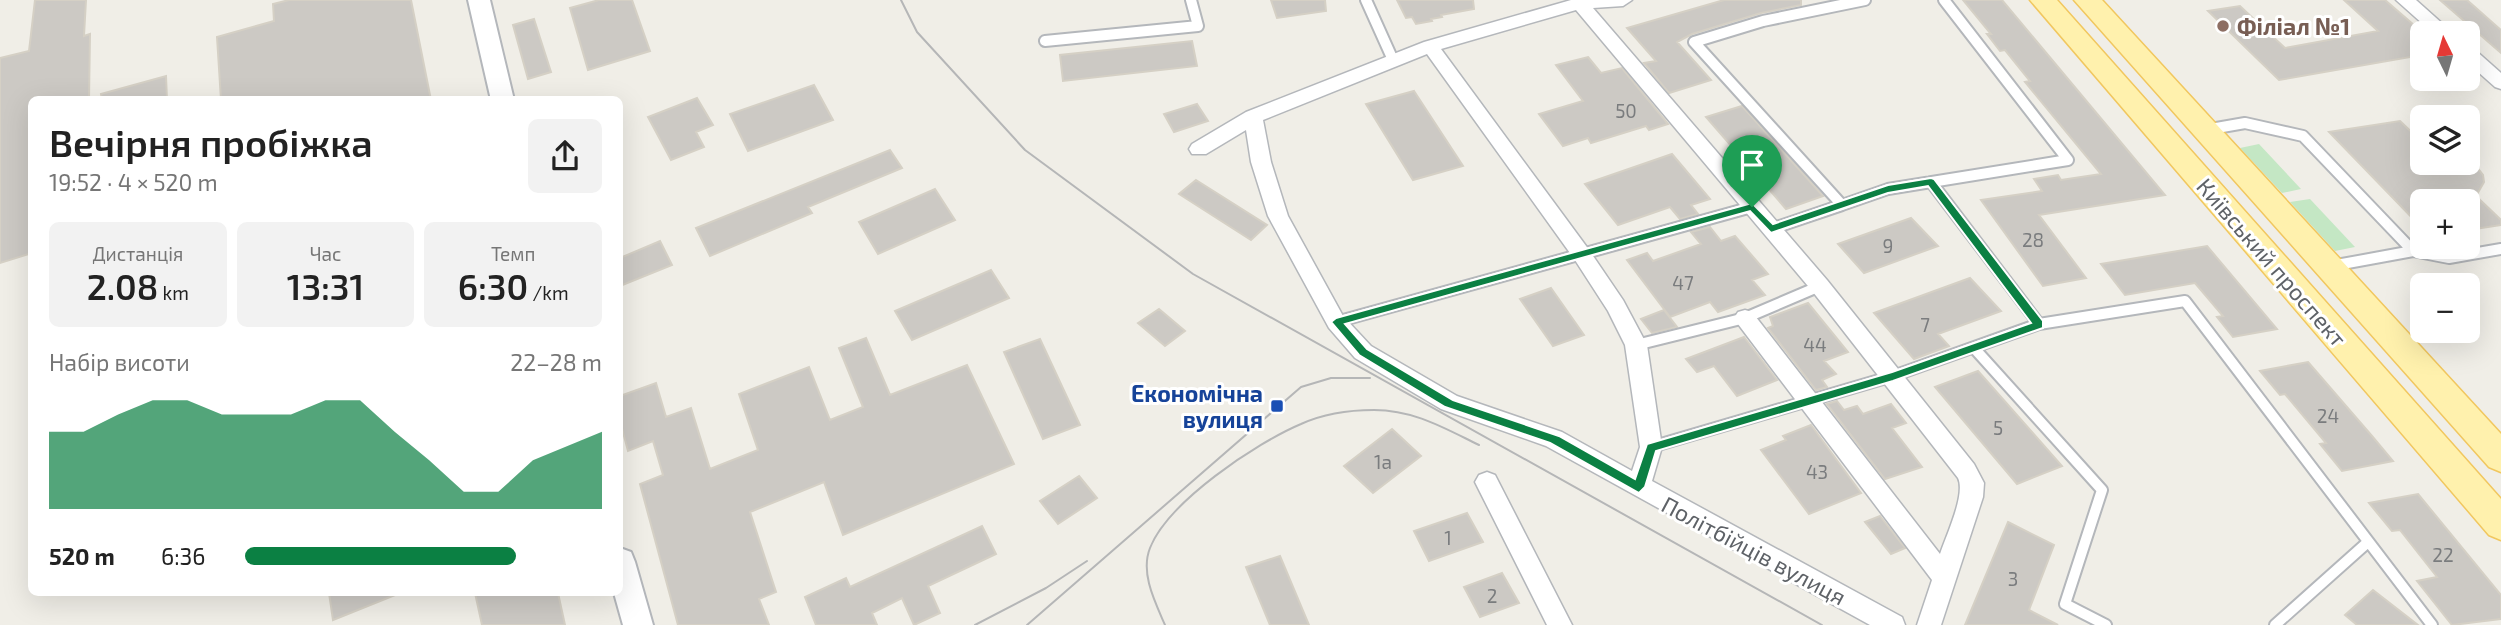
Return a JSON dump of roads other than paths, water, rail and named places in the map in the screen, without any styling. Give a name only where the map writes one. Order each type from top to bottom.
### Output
[{"type":"main road","name":"Київський проспект","points":[[2043,0],[2501,524]]},
{"type":"main road","name":"Київський проспект","points":[[2087,0],[2501,457]]},
{"type":"street","points":[[479,0],[502,96]]},
{"type":"street","points":[[2405,0],[2430,21]]},
{"type":"street","points":[[1199,149],[1253,117],[1430,46],[1580,3],[1615,1]]},
{"type":"street","points":[[1580,3],[1820,286],[1966,471],[1972,483],[1971,497],[1929,625]]},
{"type":"street","points":[[1430,46],[1582,255],[1616,306],[1636,345],[1651,447],[1639,487]]},
{"type":"street","points":[[2480,64],[2501,83]]},
{"type":"street","name":"Політбійців вулиця","points":[[1253,117],[1261,162],[1278,216],[1336,322],[1363,352],[1449,403],[1554,439],[1893,625]]},
{"type":"street","points":[[1745,318],[1945,579]]},
{"type":"street","points":[[1487,482],[1560,625]]},
{"type":"street","points":[[623,572],[638,625]]},
{"type":"lane","points":[[1045,41],[1198,26],[1191,0],[1197,0]]},
{"type":"lane","points":[[1366,0],[1393,60]]},
{"type":"lane","points":[[1842,205],[1694,42],[1763,21],[1865,0]]},
{"type":"lane","points":[[1771,229],[1888,189],[2068,160],[1944,0]]},
{"type":"lane","points":[[2205,130],[2245,123],[2303,136],[2410,248]]},
{"type":"lane","points":[[1931,182],[2039,324]]},
{"type":"lane","points":[[1336,322],[1752,207]]},
{"type":"lane","points":[[2480,253],[2501,249]]},
{"type":"lane","points":[[2329,267],[2410,252]]},
{"type":"lane","points":[[1636,345],[1745,318],[1820,286]]},
{"type":"lane","points":[[1651,447],[1893,376],[2039,324],[2185,301],[2432,625]]},
{"type":"lane","points":[[1974,348],[2102,490],[2065,604],[2106,625]]},
{"type":"lane","points":[[2274,625],[2368,541]]},
{"type":"tram line","points":[[901,0],[917,32],[1025,150],[1193,274],[1822,625]]},
{"type":"tram line","points":[[1027,625],[1301,387],[1331,378],[1370,378]]},
{"type":"tram line","points":[[1165,625],[1148,577],[1147,558],[1150,548],[1160,530],[1194,494],[1238,459],[1261,445],[1318,418],[1374,410],[1416,417],[1479,445]]},
{"type":"tram line","points":[[975,625],[1046,588],[1087,561]]},
{"type":"place","name":"Філіал №1","points":[[2223,26]]},
{"type":"place","name":"Економічна вулиця","points":[[1277,406]]}]
